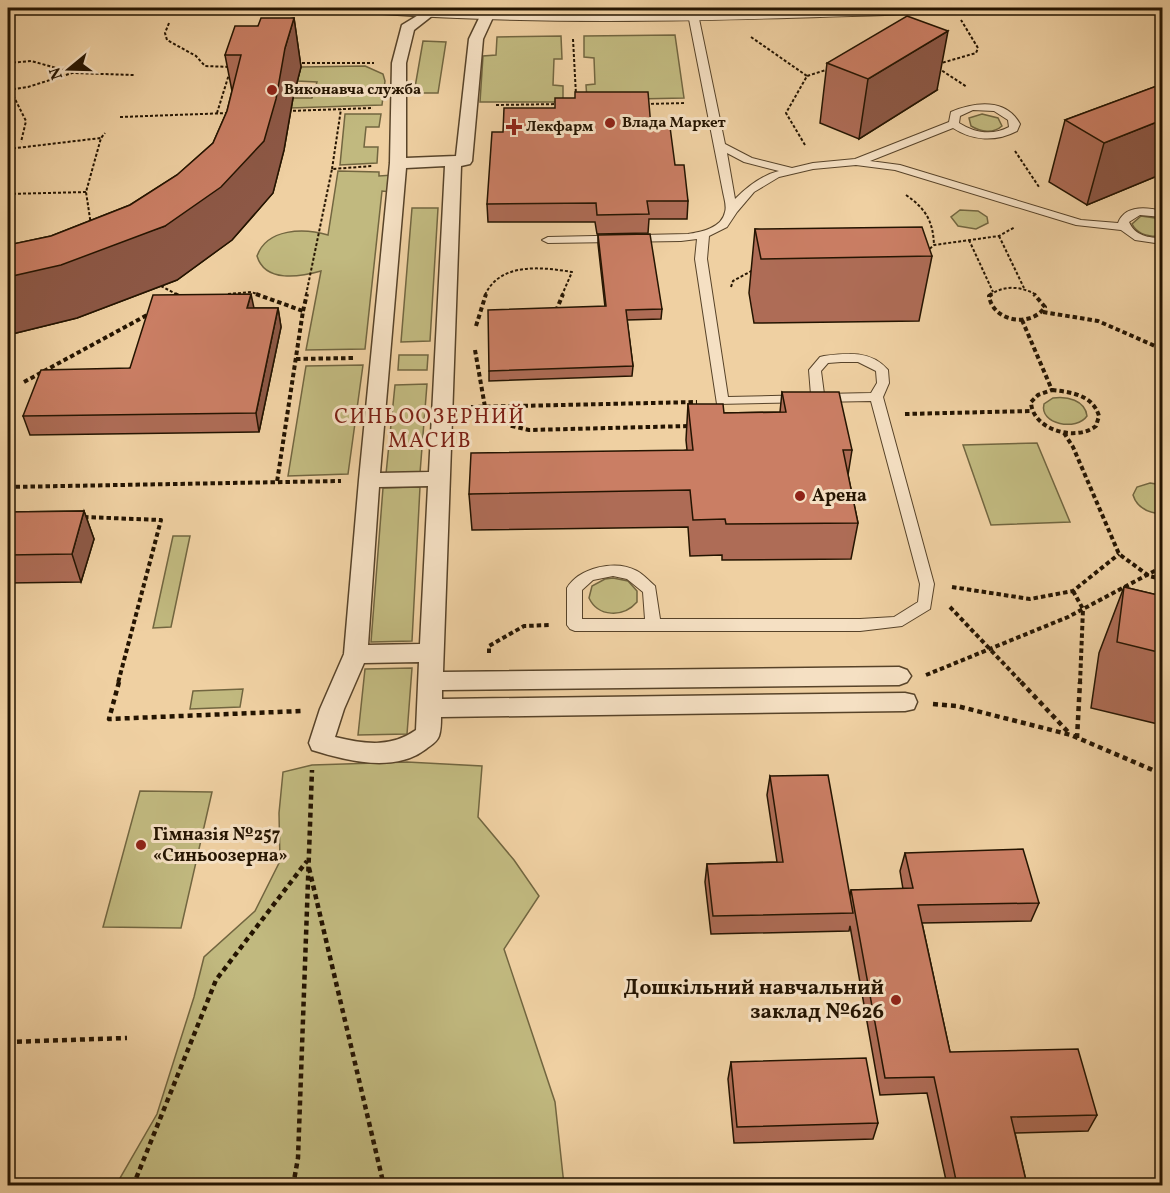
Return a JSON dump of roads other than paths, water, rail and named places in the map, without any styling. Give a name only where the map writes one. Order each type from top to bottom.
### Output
[{"type":"street","points":[[382,8],[430,12],[693,14],[913,8]]},
{"type":"street","points":[[430,12],[406,28],[399,63],[398,164],[369,480],[356,654],[332,709],[321,742],[361,753],[407,750],[428,734],[453,162]]},
{"type":"street","points":[[398,164],[464,161],[476,39],[472,12]]},
{"type":"street","points":[[369,480],[439,479]]},
{"type":"street","points":[[356,654],[432,653]]},
{"type":"street","points":[[429,708],[900,702],[894,676],[430,681]]},
{"type":"street","points":[[599,679],[600,706]]},
{"type":"street","points":[[488,681],[488,707]]},
{"type":"lane","points":[[693,14],[731,211]]},
{"type":"lane","points":[[856,162],[954,124],[973,134],[997,136],[1013,129],[1015,124],[1013,119],[997,109],[971,107],[955,114],[954,124]]},
{"type":"lane","points":[[720,146],[748,159],[789,170]]},
{"type":"lane","points":[[548,240],[702,236],[723,225],[731,211],[750,190],[789,170],[856,162],[896,167],[1080,223],[1124,227],[1137,237],[1162,241]]},
{"type":"lane","points":[[1124,227],[1124,218],[1135,212],[1162,214]]},
{"type":"lane","points":[[702,236],[700,259],[722,401],[876,397]]},
{"type":"lane","points":[[653,623],[650,590],[631,574],[613,571],[589,575],[573,588],[575,625],[653,623],[860,625],[897,622],[925,605],[927,584],[876,397],[883,383],[882,370],[867,358],[846,357],[824,360],[815,370],[818,399]]},
{"type":"place","name":"Виконавча служба","points":[[272,90]]},
{"type":"place","name":"Влада Маркет","points":[[610,123]]},
{"type":"place","name":"Лекфарм","points":[[514,127]]},
{"type":"place","name":"Арена","points":[[800,496]]},
{"type":"place","name":"Гімназія №257 «Синьоозерна»","points":[[141,845]]},
{"type":"place","name":"Дошкільний навчальний заклад №626","points":[[896,1000]]},
{"type":"district","name":"СИНЬООЗЕРНИЙ МАСИВ","points":[[430,429]]}]
